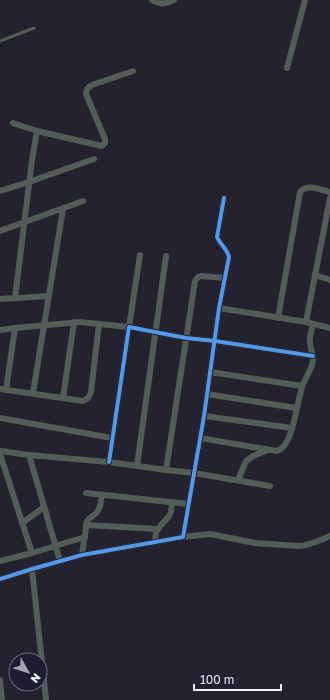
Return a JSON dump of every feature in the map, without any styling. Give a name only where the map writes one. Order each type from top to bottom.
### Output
[{"type":"street","points":[[152,0],[158,4],[163,4],[174,0]]},
{"type":"street","points":[[287,68],[305,0]]},
{"type":"street","points":[[13,123],[37,131],[102,146],[105,143],[105,139],[86,94],[86,90],[92,85],[133,71]]},
{"type":"street","points":[[15,298],[29,182],[37,131]]},
{"type":"street","points":[[0,191],[94,159]]},
{"type":"street","points":[[278,318],[300,192],[302,189],[307,187],[330,192]]},
{"type":"street","points":[[183,537],[204,416],[219,308],[228,257],[228,253],[217,237],[224,198]]},
{"type":"street","points":[[306,322],[330,198]]},
{"type":"street","points":[[0,231],[83,202]]},
{"type":"street","points":[[34,394],[63,208]]},
{"type":"street","points":[[109,462],[140,255]]},
{"type":"street","points":[[137,466],[166,256]]},
{"type":"street","points":[[315,275],[330,280]]},
{"type":"street","points":[[166,470],[195,281],[201,276],[224,278]]},
{"type":"street","points":[[0,299],[49,296]]},
{"type":"street","points":[[219,308],[306,322],[330,328]]},
{"type":"street","points":[[63,398],[74,322]]},
{"type":"street","points":[[0,330],[74,322],[100,324],[129,327],[186,338],[313,356]]},
{"type":"street","points":[[15,328],[3,389],[83,401],[90,396],[100,324]]},
{"type":"street","points":[[200,438],[268,450],[281,450],[290,434],[302,386],[313,362],[309,340],[313,324]]},
{"type":"street","points":[[210,372],[302,386]]},
{"type":"street","points":[[207,394],[296,408]]},
{"type":"street","points":[[204,416],[292,428]]},
{"type":"street","points":[[0,418],[112,438]]},
{"type":"street","points":[[238,480],[246,461],[253,456],[268,450]]},
{"type":"street","points":[[32,553],[0,452],[109,462],[194,473],[270,486]]},
{"type":"street","points":[[29,455],[60,561]]},
{"type":"street","points":[[86,493],[188,504]]},
{"type":"street","points":[[82,554],[87,521],[98,512],[102,495]]},
{"type":"street","points":[[155,541],[158,529],[171,512],[172,502]]},
{"type":"street","points":[[22,523],[44,507]]},
{"type":"street","points":[[86,525],[158,529]]},
{"type":"street","points":[[0,579],[82,554],[183,537],[210,534],[255,543],[303,546],[330,536]]},
{"type":"street","points":[[0,560],[32,553],[84,537]]},
{"type":"street","points":[[32,568],[46,700]]},
{"type":"street","points":[[0,680],[2,700]]},
{"type":"lane","points":[[0,41],[34,28]]},
{"type":"cycle path","points":[[0,579],[82,555],[183,537],[204,416],[219,308],[229,257],[227,251],[217,237],[224,198]]},
{"type":"cycle path","points":[[109,462],[129,327],[186,338],[313,356]]}]
